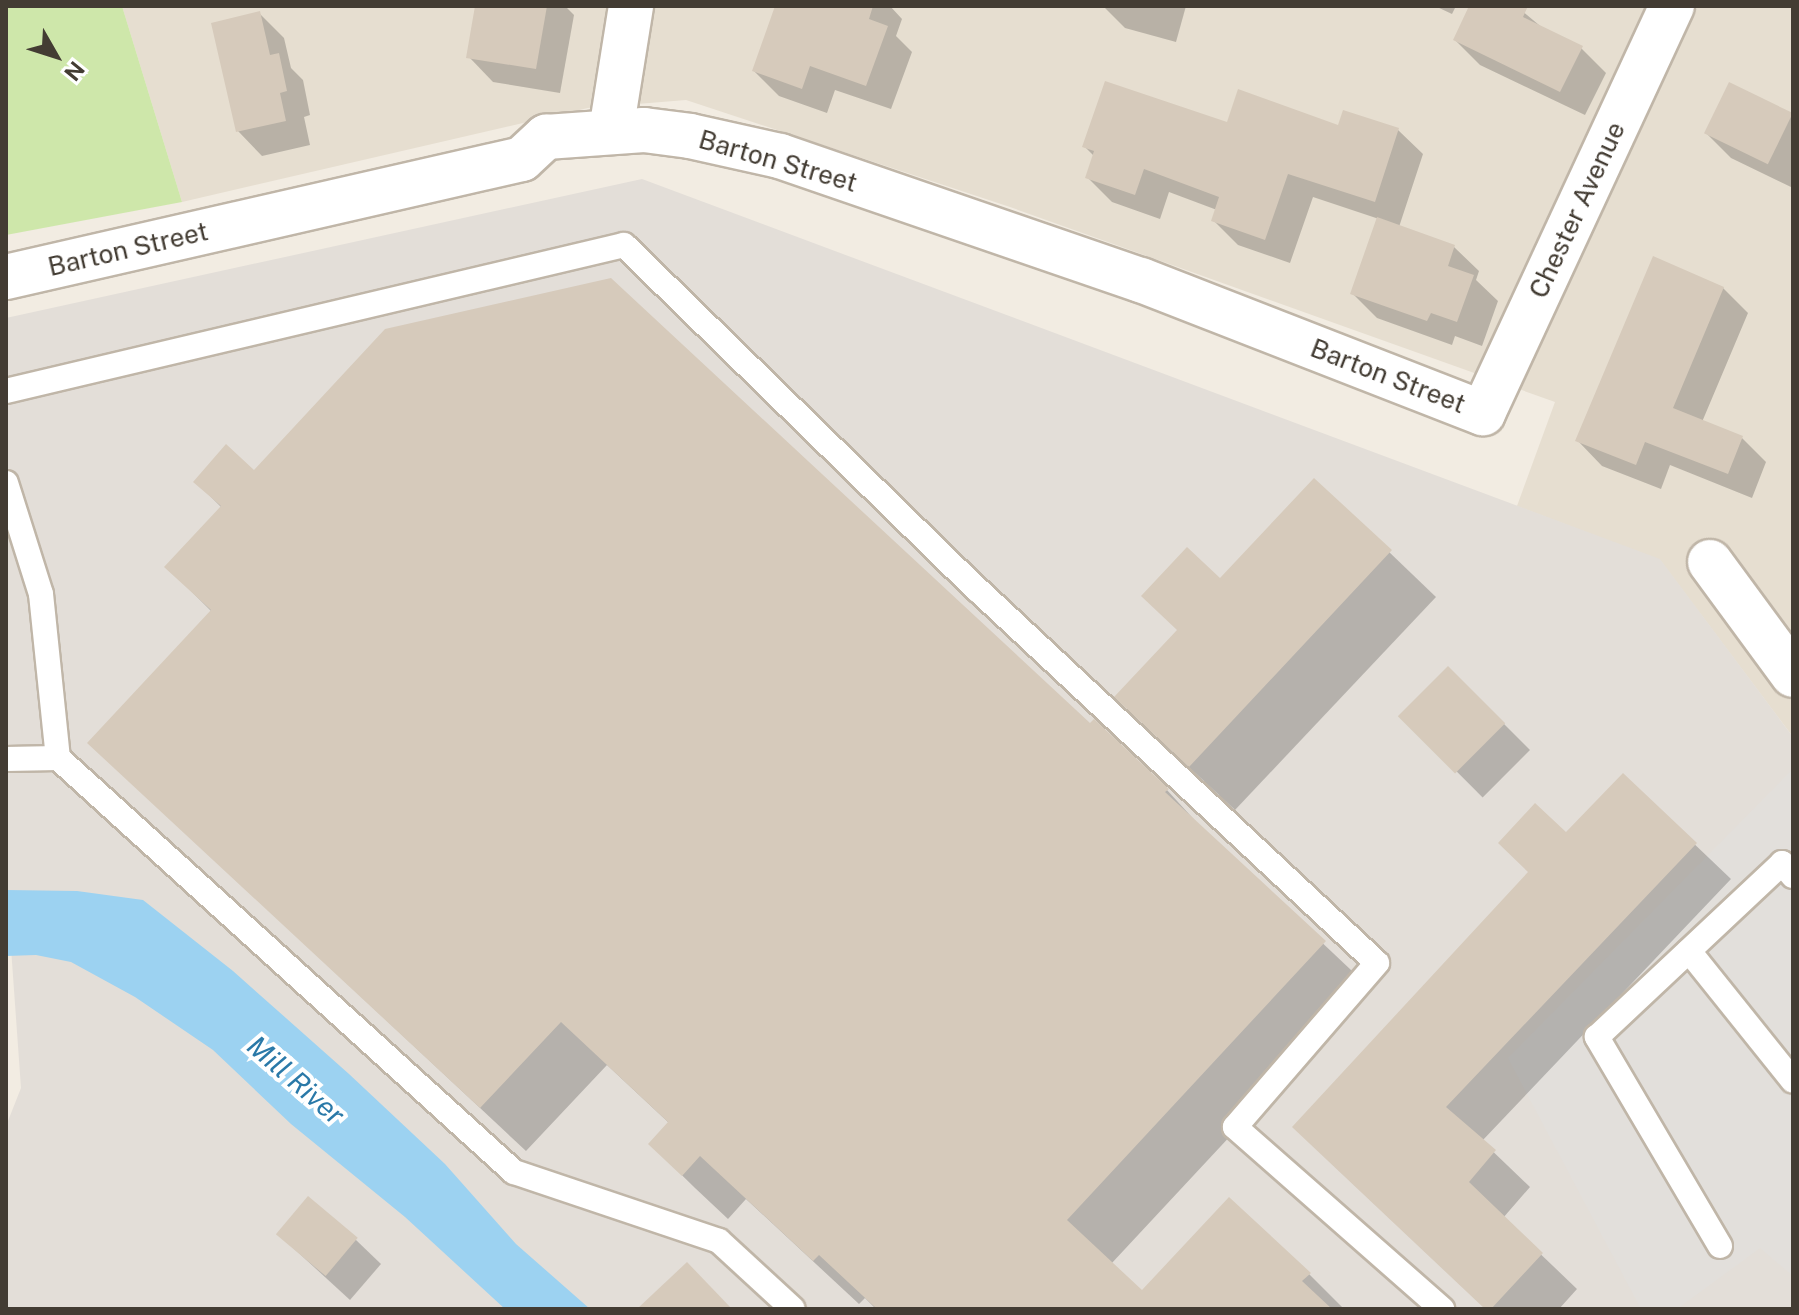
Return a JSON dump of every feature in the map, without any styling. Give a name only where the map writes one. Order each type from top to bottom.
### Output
[{"type":"street","points":[[611,131],[631,6]]},
{"type":"street","name":"Chester Avenue","points":[[1483,413],[1672,6]]},
{"type":"street","name":"Barton Street","points":[[6,277],[522,159],[546,137],[611,131],[690,136],[780,156],[1141,280],[1483,413]]},
{"type":"street","points":[[1710,562],[1793,675]]},
{"type":"lane","points":[[6,391],[624,245],[978,590],[1377,963],[1235,1127],[1442,1309]]},
{"type":"lane","points":[[6,483],[41,594],[58,758],[514,1172],[719,1241],[793,1309]]},
{"type":"lane","points":[[6,759],[58,758]]},
{"type":"lane","points":[[1720,1246],[1597,1037],[1782,863],[1793,876]]},
{"type":"lane","points":[[1689,951],[1793,1081]]},
{"type":"shaded area","points":[[122,6],[1793,6],[1793,737],[1660,560],[1517,506],[1555,402],[1010,207],[686,100],[588,108],[182,202]]},
{"type":"shaded area","points":[[642,179],[1660,559],[1793,737],[1793,1309],[6,1309],[6,1126],[21,1088],[6,878],[6,318]]},
{"type":"shaded area","points":[[1793,769],[1793,1276],[1760,1248],[1677,1309],[1641,1309],[1508,1058]]},
{"type":"green space","points":[[6,6],[122,6],[182,202],[6,235]]},
{"type":"water","name":"Mill River","points":[[6,890],[77,891],[143,900],[233,971],[349,1074],[445,1164],[516,1244],[590,1309],[505,1309],[405,1217],[291,1124],[213,1050],[135,997],[71,962],[36,955],[6,956]]},
{"type":"building","points":[[475,6],[547,6],[536,69],[466,58]]},
{"type":"building","points":[[775,6],[873,6],[869,19],[888,26],[866,86],[810,66],[802,89],[752,71]]},
{"type":"building","points":[[1469,6],[1528,6],[1523,17],[1583,46],[1560,92],[1453,40]]},
{"type":"building","points":[[260,11],[270,55],[279,53],[287,91],[280,93],[286,121],[236,132],[211,23]]},
{"type":"building","points":[[1105,81],[1227,122],[1238,89],[1338,125],[1343,110],[1399,128],[1375,202],[1288,174],[1265,240],[1211,221],[1219,197],[1144,169],[1135,195],[1085,178],[1094,151],[1082,147]]},
{"type":"building","points":[[1729,82],[1793,113],[1768,164],[1704,133]]},
{"type":"building","points":[[1377,217],[1455,245],[1448,266],[1474,275],[1457,322],[1431,313],[1427,321],[1350,294]]},
{"type":"building","points":[[1653,256],[1724,287],[1673,408],[1743,436],[1728,474],[1645,442],[1636,465],[1575,441]]},
{"type":"building","points":[[611,278],[1090,723],[1094,719],[1169,789],[1165,792],[1326,941],[1067,1220],[1142,1290],[1229,1197],[1311,1273],[1302,1281],[1332,1309],[877,1309],[819,1255],[813,1261],[700,1156],[682,1176],[648,1144],[668,1122],[561,1022],[480,1108],[87,743],[211,610],[164,567],[221,506],[193,482],[226,444],[254,470],[385,329]]},
{"type":"building","points":[[1314,478],[1392,550],[1189,767],[1114,697],[1177,630],[1141,596],[1187,547],[1220,578]]},
{"type":"building","points":[[1448,666],[1505,723],[1455,773],[1398,716]]},
{"type":"building","points":[[1623,773],[1697,843],[1446,1107],[1496,1150],[1469,1182],[1543,1253],[1491,1309],[1485,1309],[1292,1127],[1528,872],[1498,843],[1535,803],[1566,832]]},
{"type":"building","points":[[308,1196],[358,1238],[326,1276],[276,1234]]},
{"type":"building","points":[[687,1262],[732,1309],[637,1309]]}]
